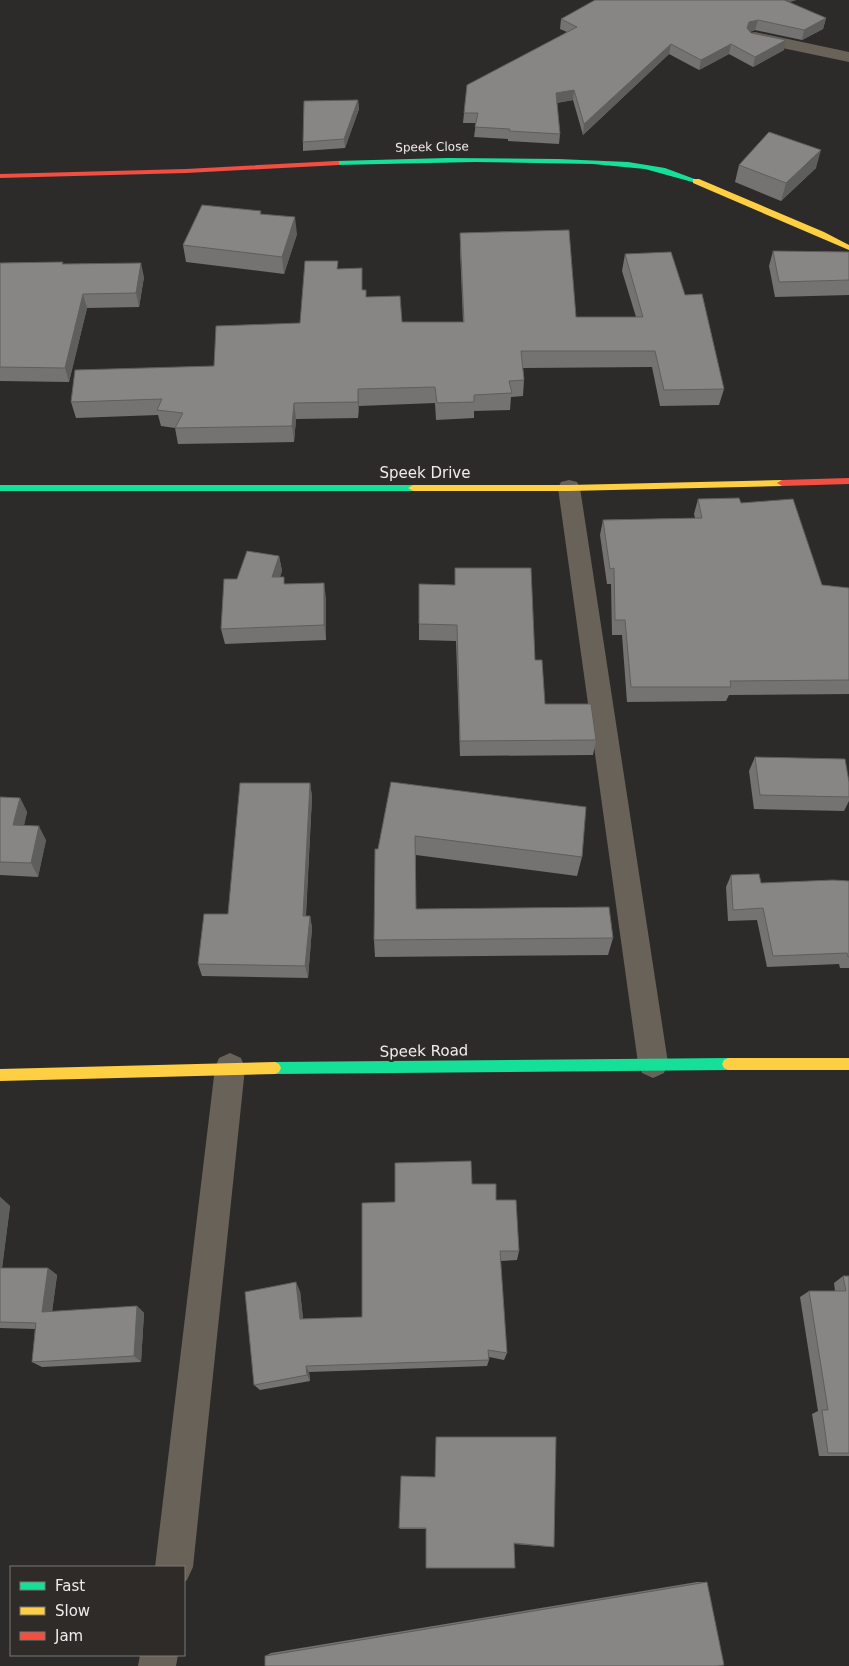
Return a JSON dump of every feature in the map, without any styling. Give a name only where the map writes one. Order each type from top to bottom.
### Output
[{"type":"street","points":[[755,37],[849,57]]},
{"type":"street","name":"Speek Close","points":[[0,176],[186,171],[290,164],[438,160],[530,159],[608,162],[676,172],[821,234],[849,248]]},
{"type":"street","name":"Speek Drive","points":[[0,488],[569,488],[849,481]]},
{"type":"street","points":[[569,488],[653,1063]]},
{"type":"street","name":"Speek Road","points":[[0,1075],[230,1068],[653,1063],[849,1064]]},
{"type":"street","points":[[174,1566],[230,1068]]},
{"type":"building","points":[[595,0],[784,0],[826,18],[804,30],[758,20],[749,22],[747,28],[751,33],[786,40],[755,57],[731,44],[701,60],[671,44],[584,124],[574,90],[556,93],[560,134],[475,127],[478,113],[464,113],[467,85],[577,27],[561,19]]},
{"type":"building","points":[[358,100],[344,139],[303,142],[304,101]]},
{"type":"building","points":[[769,132],[821,150],[786,183],[739,165]]},
{"type":"building","points":[[202,205],[261,211],[260,214],[295,217],[282,257],[183,245]]},
{"type":"building","points":[[569,230],[576,317],[643,317],[625,254],[671,252],[685,295],[702,294],[724,389],[664,390],[655,351],[521,351],[524,380],[509,381],[512,393],[474,395],[474,402],[437,403],[435,387],[358,389],[358,402],[294,403],[292,426],[175,428],[183,413],[157,410],[162,399],[71,402],[75,370],[214,366],[216,326],[300,323],[305,261],[338,261],[337,269],[362,268],[362,290],[366,290],[366,297],[400,296],[402,322],[464,322],[460,233]]},
{"type":"building","points":[[773,251],[849,252],[849,280],[779,282]]},
{"type":"building","points":[[63,262],[62,264],[141,263],[136,293],[83,294],[65,368],[0,367],[0,263]]},
{"type":"building","points":[[739,498],[741,503],[793,499],[822,585],[849,588],[849,680],[730,681],[731,687],[631,687],[625,620],[615,620],[614,568],[610,569],[603,520],[702,518],[698,499]]},
{"type":"building","points":[[247,551],[279,556],[272,577],[284,577],[284,584],[324,583],[324,625],[221,629],[224,579],[237,579]]},
{"type":"building","points":[[455,568],[531,568],[535,660],[542,660],[545,704],[591,704],[596,740],[460,741],[457,625],[419,624],[419,584],[455,585]]},
{"type":"building","points":[[755,757],[845,759],[849,782],[849,797],[760,795]]},
{"type":"building","points":[[391,782],[586,807],[582,857],[415,836],[416,909],[609,907],[613,938],[374,940],[375,849],[378,849]]},
{"type":"building","points":[[240,783],[310,783],[303,916],[310,916],[305,966],[198,964],[204,914],[228,914]]},
{"type":"building","points":[[0,797],[20,798],[13,825],[39,826],[31,863],[0,862]]},
{"type":"building","points":[[759,874],[761,883],[849,881],[849,957],[847,953],[773,956],[763,908],[733,910],[731,875]]},
{"type":"building","points":[[471,1161],[472,1184],[496,1184],[496,1200],[516,1200],[519,1251],[500,1251],[507,1353],[488,1350],[489,1360],[306,1366],[307,1375],[254,1385],[245,1292],[296,1282],[300,1319],[362,1317],[362,1203],[395,1202],[395,1163]]},
{"type":"building","points":[[0,1268],[48,1268],[42,1312],[137,1306],[134,1356],[32,1362],[36,1323],[0,1322]]},
{"type":"building","points":[[843,1276],[849,1276],[849,1453],[828,1453],[822,1410],[828,1410],[809,1291],[846,1291]]},
{"type":"building","points":[[436,1437],[556,1437],[554,1547],[514,1543],[515,1568],[426,1568],[426,1528],[399,1528],[401,1476],[435,1477]]},
{"type":"building","points":[[707,1582],[724,1665],[265,1666],[265,1656]]},
{"type":"traffic: fast","points":[[336,163],[475,160],[593,162],[628,164],[662,170],[696,181]]},
{"type":"traffic: fast","points":[[0,488],[413,488]]},
{"type":"traffic: fast","points":[[275,1068],[728,1064]]},
{"type":"traffic: slow","points":[[696,181],[821,234],[849,248]]},
{"type":"traffic: slow","points":[[413,488],[569,488],[782,483]]},
{"type":"traffic: slow","points":[[728,1064],[849,1064]]},
{"type":"traffic: slow","points":[[0,1075],[275,1068]]},
{"type":"traffic: jam","points":[[0,176],[186,171],[336,163]]},
{"type":"traffic: jam","points":[[782,483],[849,481]]}]
